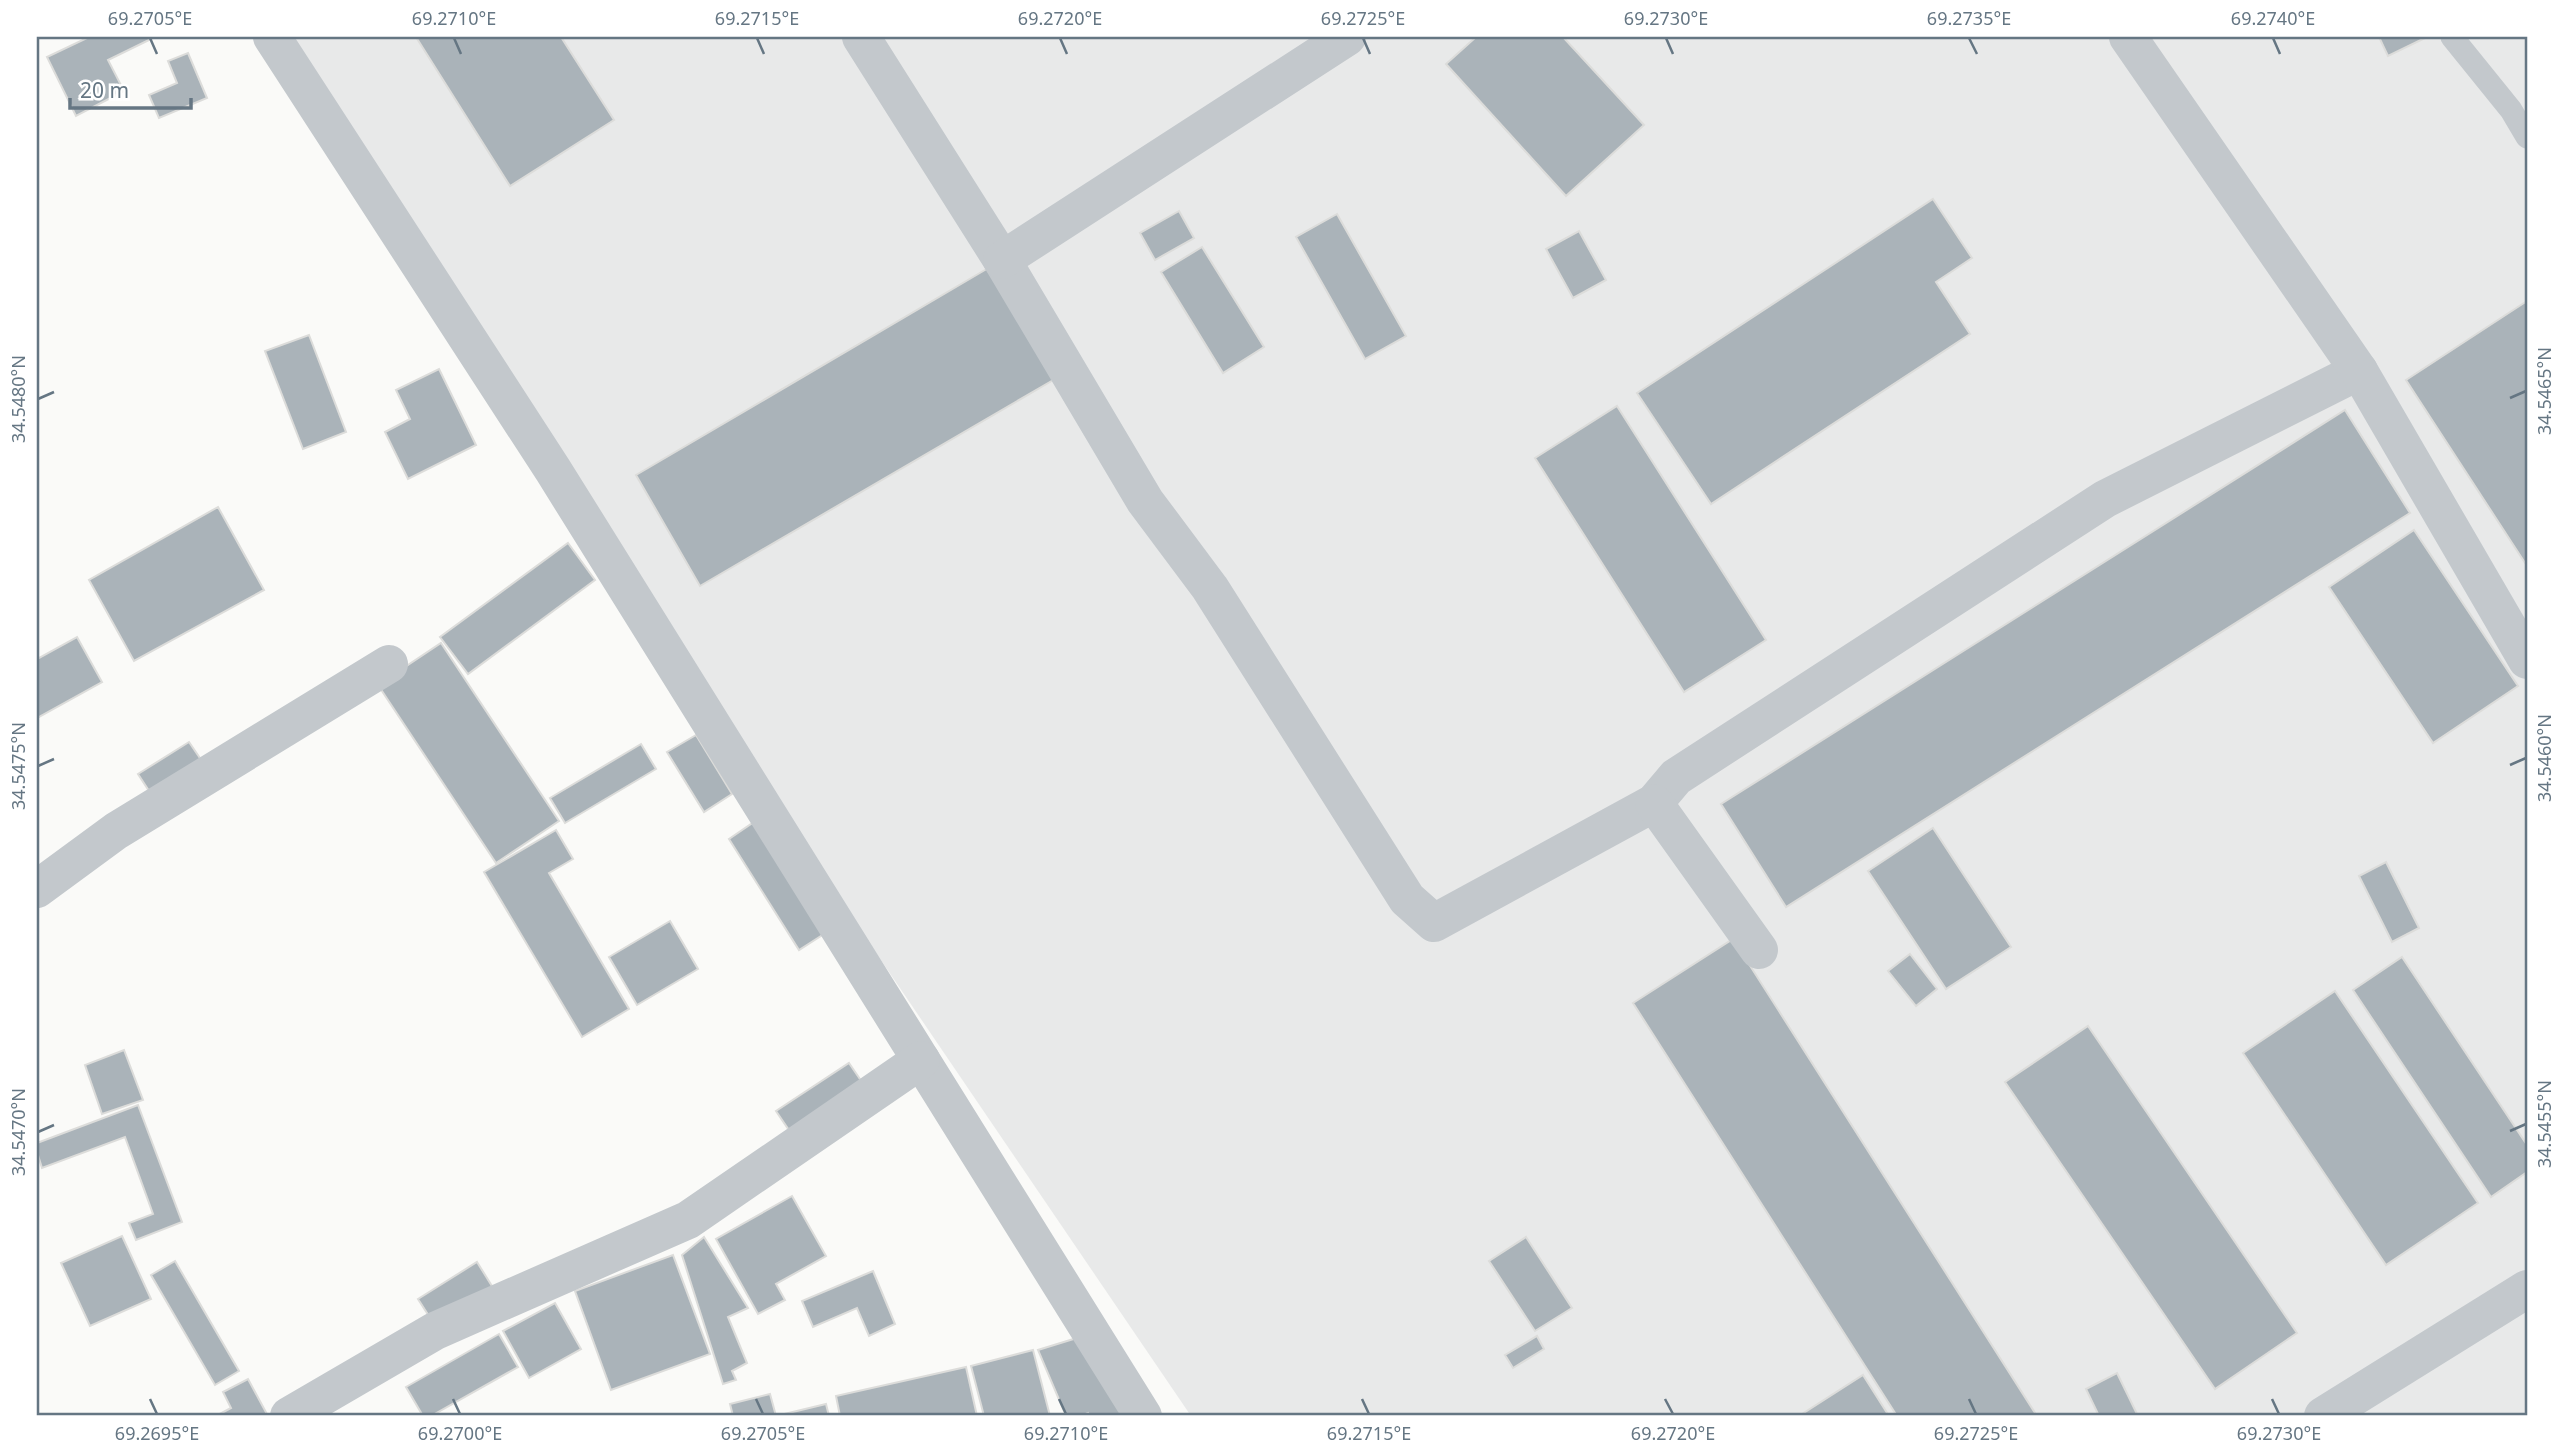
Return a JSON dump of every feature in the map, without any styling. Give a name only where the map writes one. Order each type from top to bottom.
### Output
[{"type":"street","points":[[272,37],[553,470],[1143,1416]]},
{"type":"street","points":[[861,37],[1002,260],[1145,501],[1210,588],[1407,900],[1434,923],[1654,803],[1675,777],[2105,499],[2359,371]]},
{"type":"street","points":[[1002,260],[1347,37]]},
{"type":"street","points":[[2129,37],[2359,371],[2527,660]]},
{"type":"street","points":[[37,889],[117,831],[389,664]]},
{"type":"street","points":[[1654,803],[1759,950]]},
{"type":"street","points":[[289,1416],[435,1331],[688,1220],[921,1060]]},
{"type":"street","points":[[2323,1416],[2527,1289]]},
{"type":"lane","points":[[2452,37],[2519,107],[2527,137]]},
{"type":"shaded area","points":[[253,37],[2527,37],[2527,1416],[1191,1416]]},
{"type":"building","points":[[89,37],[155,37],[108,60],[124,91],[76,116],[47,57]]},
{"type":"building","points":[[416,37],[561,37],[614,120],[510,186]]},
{"type":"building","points":[[1476,37],[1563,37],[1644,125],[1566,196],[1446,64]]},
{"type":"building","points":[[2379,37],[2427,37],[2388,56]]},
{"type":"building","points":[[188,53],[207,98],[159,118],[149,95],[177,83],[168,61]]},
{"type":"building","points":[[1933,199],[1972,258],[1936,282],[1970,334],[1711,504],[1637,393]]},
{"type":"building","points":[[1179,211],[1194,238],[1155,260],[1140,233]]},
{"type":"building","points":[[1337,214],[1406,336],[1365,359],[1296,237]]},
{"type":"building","points":[[1579,231],[1606,280],[1573,298],[1546,249]]},
{"type":"building","points":[[1202,247],[1264,347],[1223,373],[1161,272]]},
{"type":"building","points":[[990,267],[1055,379],[700,586],[636,475]]},
{"type":"building","points":[[2527,301],[2527,566],[2406,380]]},
{"type":"building","points":[[309,335],[346,432],[303,449],[265,351]]},
{"type":"building","points":[[439,369],[476,445],[408,479],[385,432],[410,419],[396,390]]},
{"type":"building","points":[[1617,406],[1766,640],[1684,692],[1535,458]]},
{"type":"building","points":[[2345,410],[2410,513],[1786,907],[1721,804]]},
{"type":"building","points":[[218,507],[264,590],[134,661],[89,580]]},
{"type":"building","points":[[2414,530],[2518,686],[2433,743],[2329,587]]},
{"type":"building","points":[[568,543],[595,580],[468,674],[440,637]]},
{"type":"building","points":[[77,637],[102,682],[37,718],[37,659]]},
{"type":"building","points":[[441,643],[559,821],[496,863],[378,685]]},
{"type":"building","points":[[696,735],[732,794],[704,812],[667,752]]},
{"type":"building","points":[[189,742],[206,767],[155,800],[138,774]]},
{"type":"building","points":[[641,744],[656,769],[565,823],[550,798]]},
{"type":"building","points":[[754,822],[824,934],[799,950],[729,839]]},
{"type":"building","points":[[1933,828],[2011,947],[1946,989],[1868,871]]},
{"type":"building","points":[[556,830],[573,859],[549,873],[629,1009],[582,1037],[484,872]]},
{"type":"building","points":[[2386,862],[2419,928],[2392,942],[2359,876]]},
{"type":"building","points":[[670,921],[698,969],[637,1005],[609,957]]},
{"type":"building","points":[[1733,939],[2037,1416],[1897,1416],[1633,1003]]},
{"type":"building","points":[[1910,954],[1937,989],[1916,1006],[1888,971]]},
{"type":"building","points":[[2402,957],[2527,1145],[2527,1172],[2491,1197],[2353,990]]},
{"type":"building","points":[[2335,991],[2478,1203],[2386,1265],[2243,1053]]},
{"type":"building","points":[[2088,1026],[2297,1333],[2215,1389],[2005,1082]]},
{"type":"building","points":[[124,1050],[143,1100],[102,1114],[85,1065]]},
{"type":"building","points":[[849,1063],[866,1088],[793,1136],[776,1111]]},
{"type":"building","points":[[138,1105],[182,1222],[136,1240],[129,1223],[153,1214],[125,1137],[42,1168],[37,1143]]},
{"type":"building","points":[[792,1196],[826,1256],[776,1284],[785,1300],[758,1314],[716,1239]]},
{"type":"building","points":[[122,1236],[151,1299],[90,1326],[61,1263]]},
{"type":"building","points":[[704,1237],[748,1308],[728,1317],[747,1363],[732,1371],[736,1380],[723,1384],[682,1255]]},
{"type":"building","points":[[1526,1237],[1572,1308],[1535,1331],[1489,1261]]},
{"type":"building","points":[[673,1255],[710,1354],[611,1390],[575,1291]]},
{"type":"building","points":[[175,1261],[239,1371],[215,1385],[151,1275]]},
{"type":"building","points":[[477,1262],[495,1291],[436,1327],[418,1299]]},
{"type":"building","points":[[873,1271],[895,1324],[869,1336],[857,1308],[813,1327],[802,1301]]},
{"type":"building","points":[[555,1303],[581,1349],[529,1378],[503,1331]]},
{"type":"building","points":[[499,1334],[518,1367],[431,1416],[423,1416],[406,1387]]},
{"type":"building","points":[[1537,1336],[1544,1349],[1513,1368],[1505,1355]]},
{"type":"building","points":[[1080,1337],[1124,1416],[1089,1416],[1088,1413],[1066,1416],[1038,1350]]},
{"type":"building","points":[[1033,1350],[1050,1416],[984,1416],[971,1366]]},
{"type":"building","points":[[966,1367],[977,1416],[840,1416],[836,1396]]},
{"type":"building","points":[[2117,1373],[2138,1416],[2099,1416],[2086,1389]]},
{"type":"building","points":[[1863,1375],[1889,1416],[1799,1416]]},
{"type":"building","points":[[248,1379],[268,1416],[216,1416],[231,1408],[223,1392]]},
{"type":"building","points":[[770,1394],[776,1416],[733,1416],[730,1404]]},
{"type":"building","points":[[826,1404],[829,1416],[776,1416]]}]
